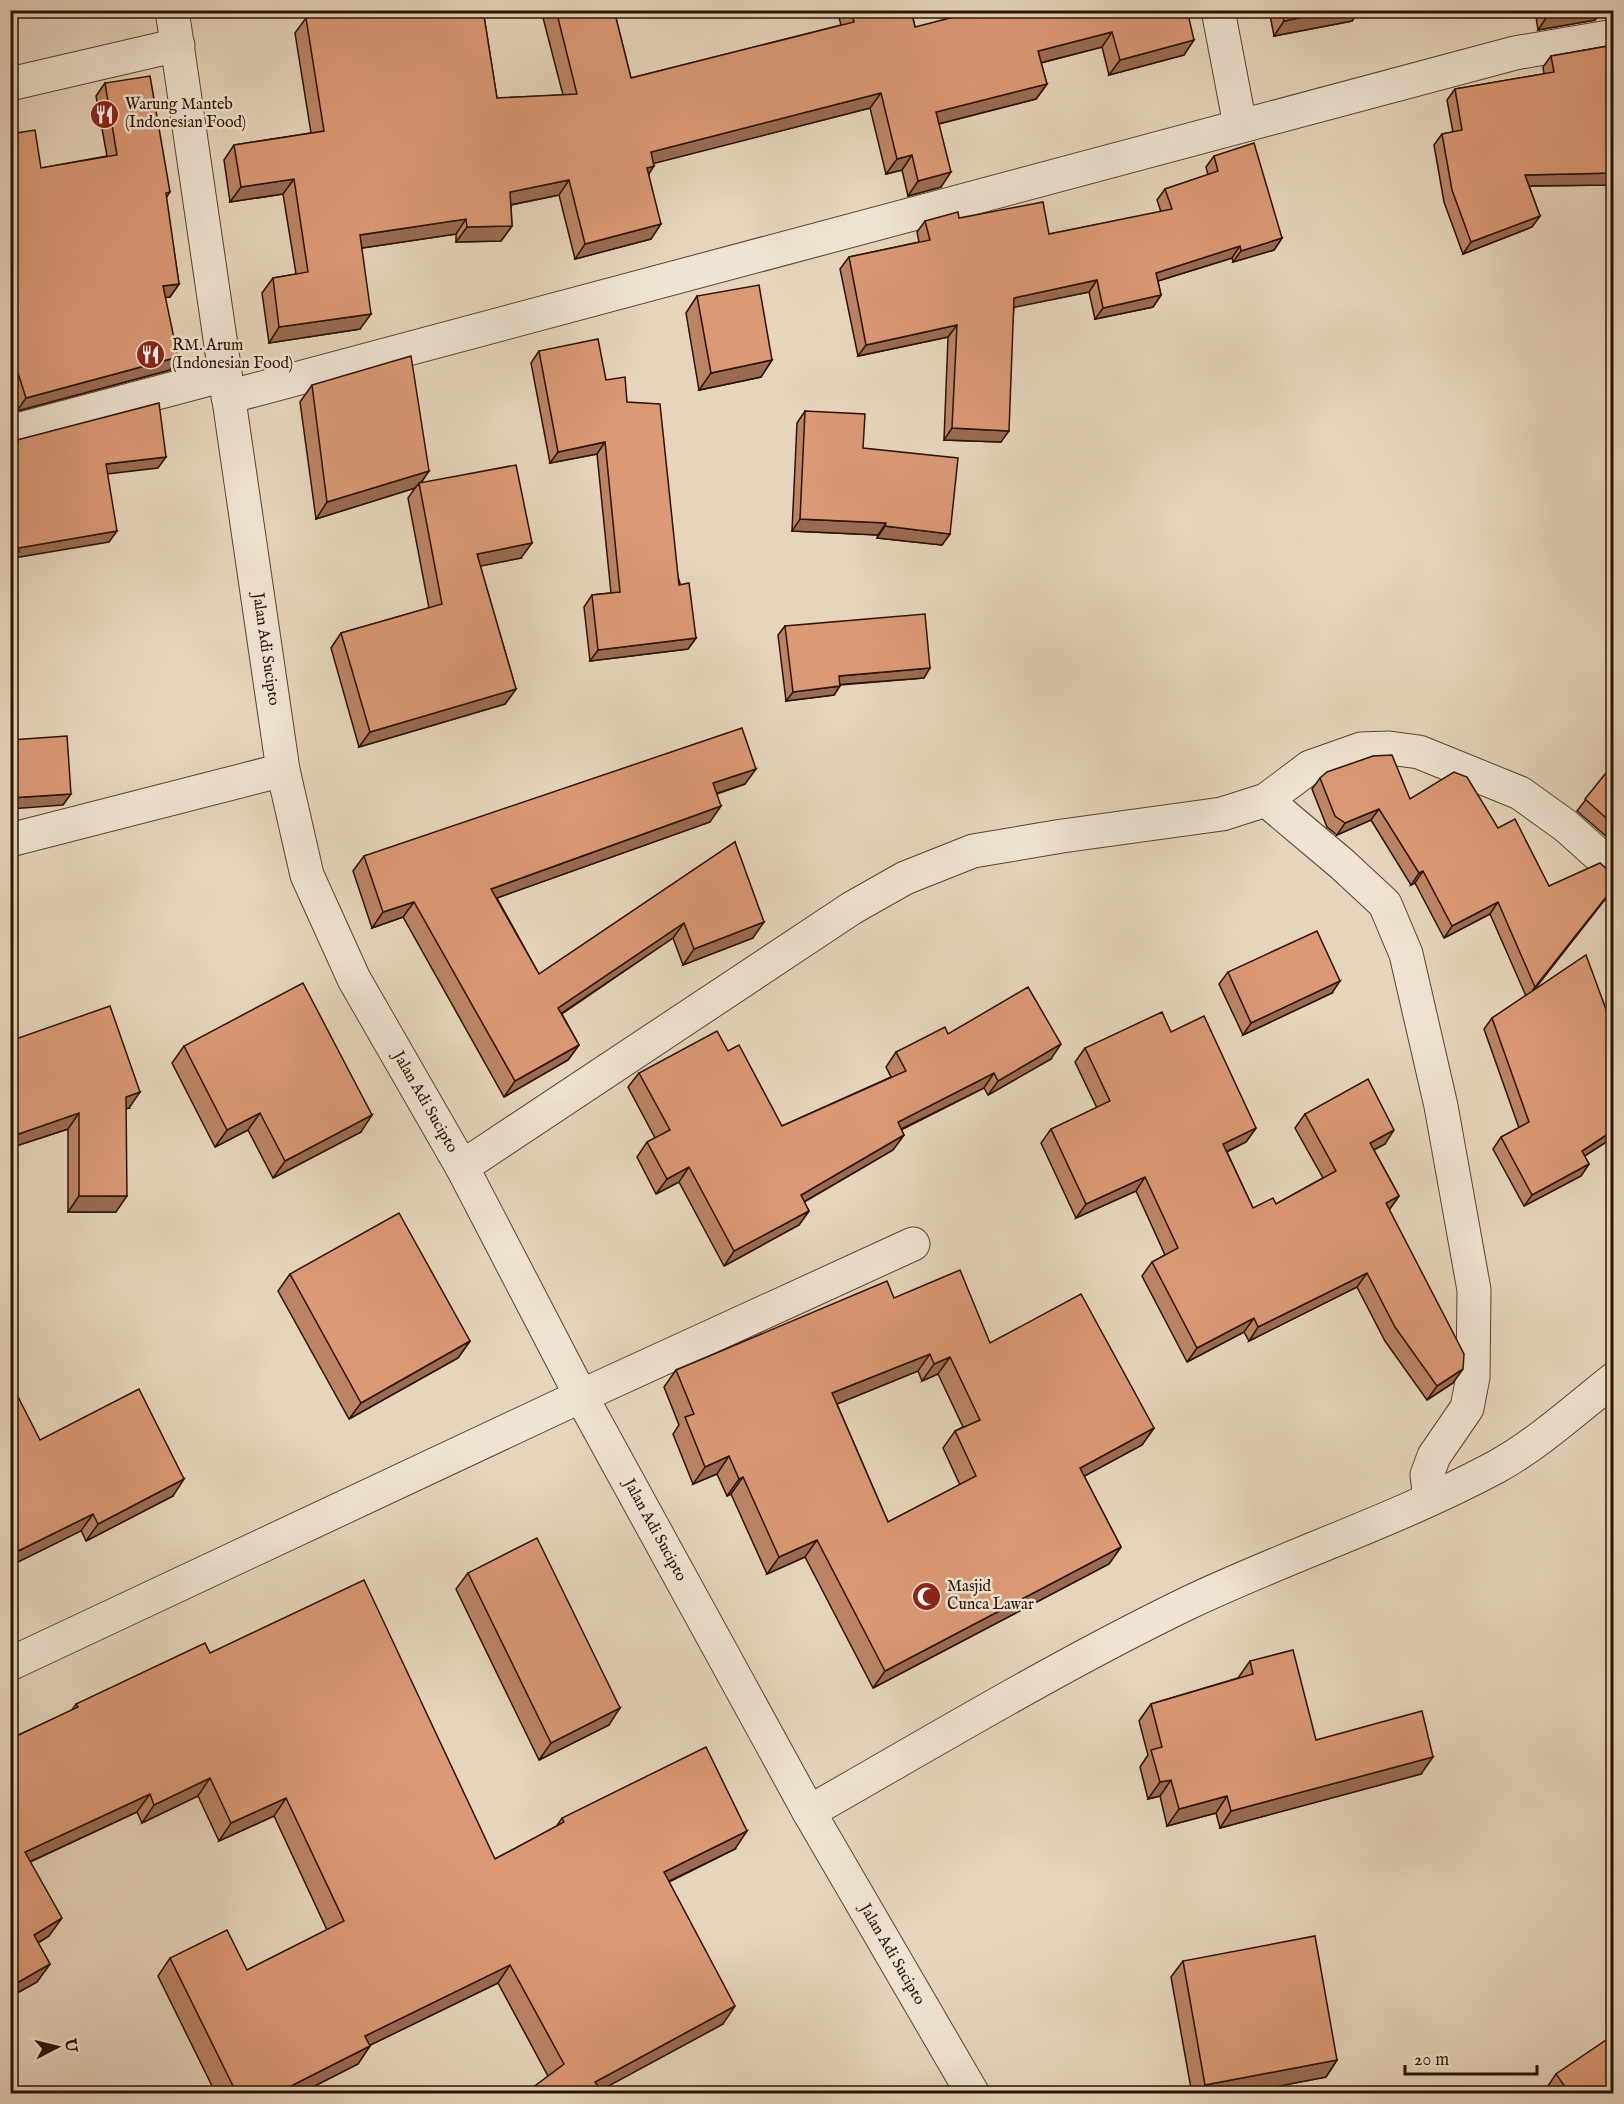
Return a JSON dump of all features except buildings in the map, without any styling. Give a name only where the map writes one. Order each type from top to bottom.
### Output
[{"type":"street","name":"Jalan Adi Sucipto","points":[[172,10],[283,770],[307,875],[344,958],[462,1167],[581,1396],[809,1812],[973,2094]]},
{"type":"street","points":[[1218,10],[1240,126]]},
{"type":"street","points":[[10,432],[226,386],[1515,54],[1614,36]]},
{"type":"street","points":[[10,84],[178,45]]},
{"type":"street","points":[[462,1167],[852,908],[905,878],[973,851],[1222,814],[1266,800],[1310,767],[1361,749],[1389,748],[1419,752],[1520,793],[1566,826],[1614,869]]},
{"type":"street","points":[[10,840],[283,770]]},
{"type":"street","points":[[1266,800],[1342,864],[1385,904],[1406,954],[1411,975],[1443,1116],[1474,1290],[1473,1377],[1467,1408],[1434,1456],[1427,1475],[1430,1498]]},
{"type":"street","points":[[10,1664],[581,1396],[913,1244]]},
{"type":"street","points":[[809,1812],[1107,1642],[1218,1588],[1430,1498],[1497,1466],[1542,1436],[1614,1379]]},
{"type":"place","name":"Warung Manteb (Indonesian Food)","points":[[104,114]]},
{"type":"place","name":"RM. Arum (Indonesian Food)","points":[[151,355]]},
{"type":"place","name":"Masjid Cunca Lawar","points":[[926,1596]]}]
